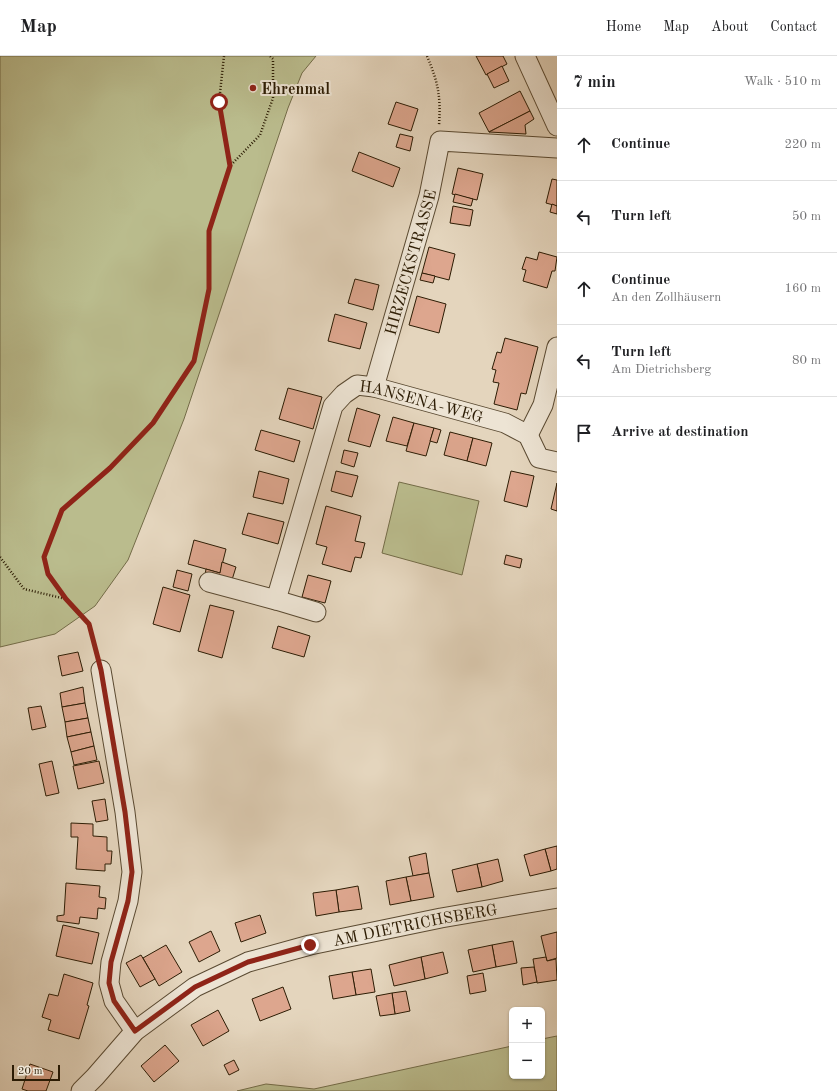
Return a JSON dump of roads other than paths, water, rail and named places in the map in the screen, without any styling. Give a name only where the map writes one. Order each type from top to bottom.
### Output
[{"type":"street","points":[[525,56],[557,126]]},
{"type":"street","name":"HIRZECKSTRASSE","points":[[374,388],[443,142],[557,148]]},
{"type":"street","points":[[557,347],[543,405],[528,435],[539,458],[557,462]]},
{"type":"street","name":"HANSENA-WEG","points":[[276,600],[333,406],[344,394],[357,385],[374,388],[504,423],[528,435]]},
{"type":"street","points":[[210,582],[316,612]]},
{"type":"street","points":[[101,670],[125,812],[132,872],[128,901],[111,962],[109,983],[114,1001],[135,1031]]},
{"type":"street","name":"AM DIETRICHSBERG","points":[[81,1091],[135,1031],[195,987],[248,962],[325,942],[441,918],[557,898]]},
{"type":"place","name":"Ehrenmal","points":[[253,88]]}]
